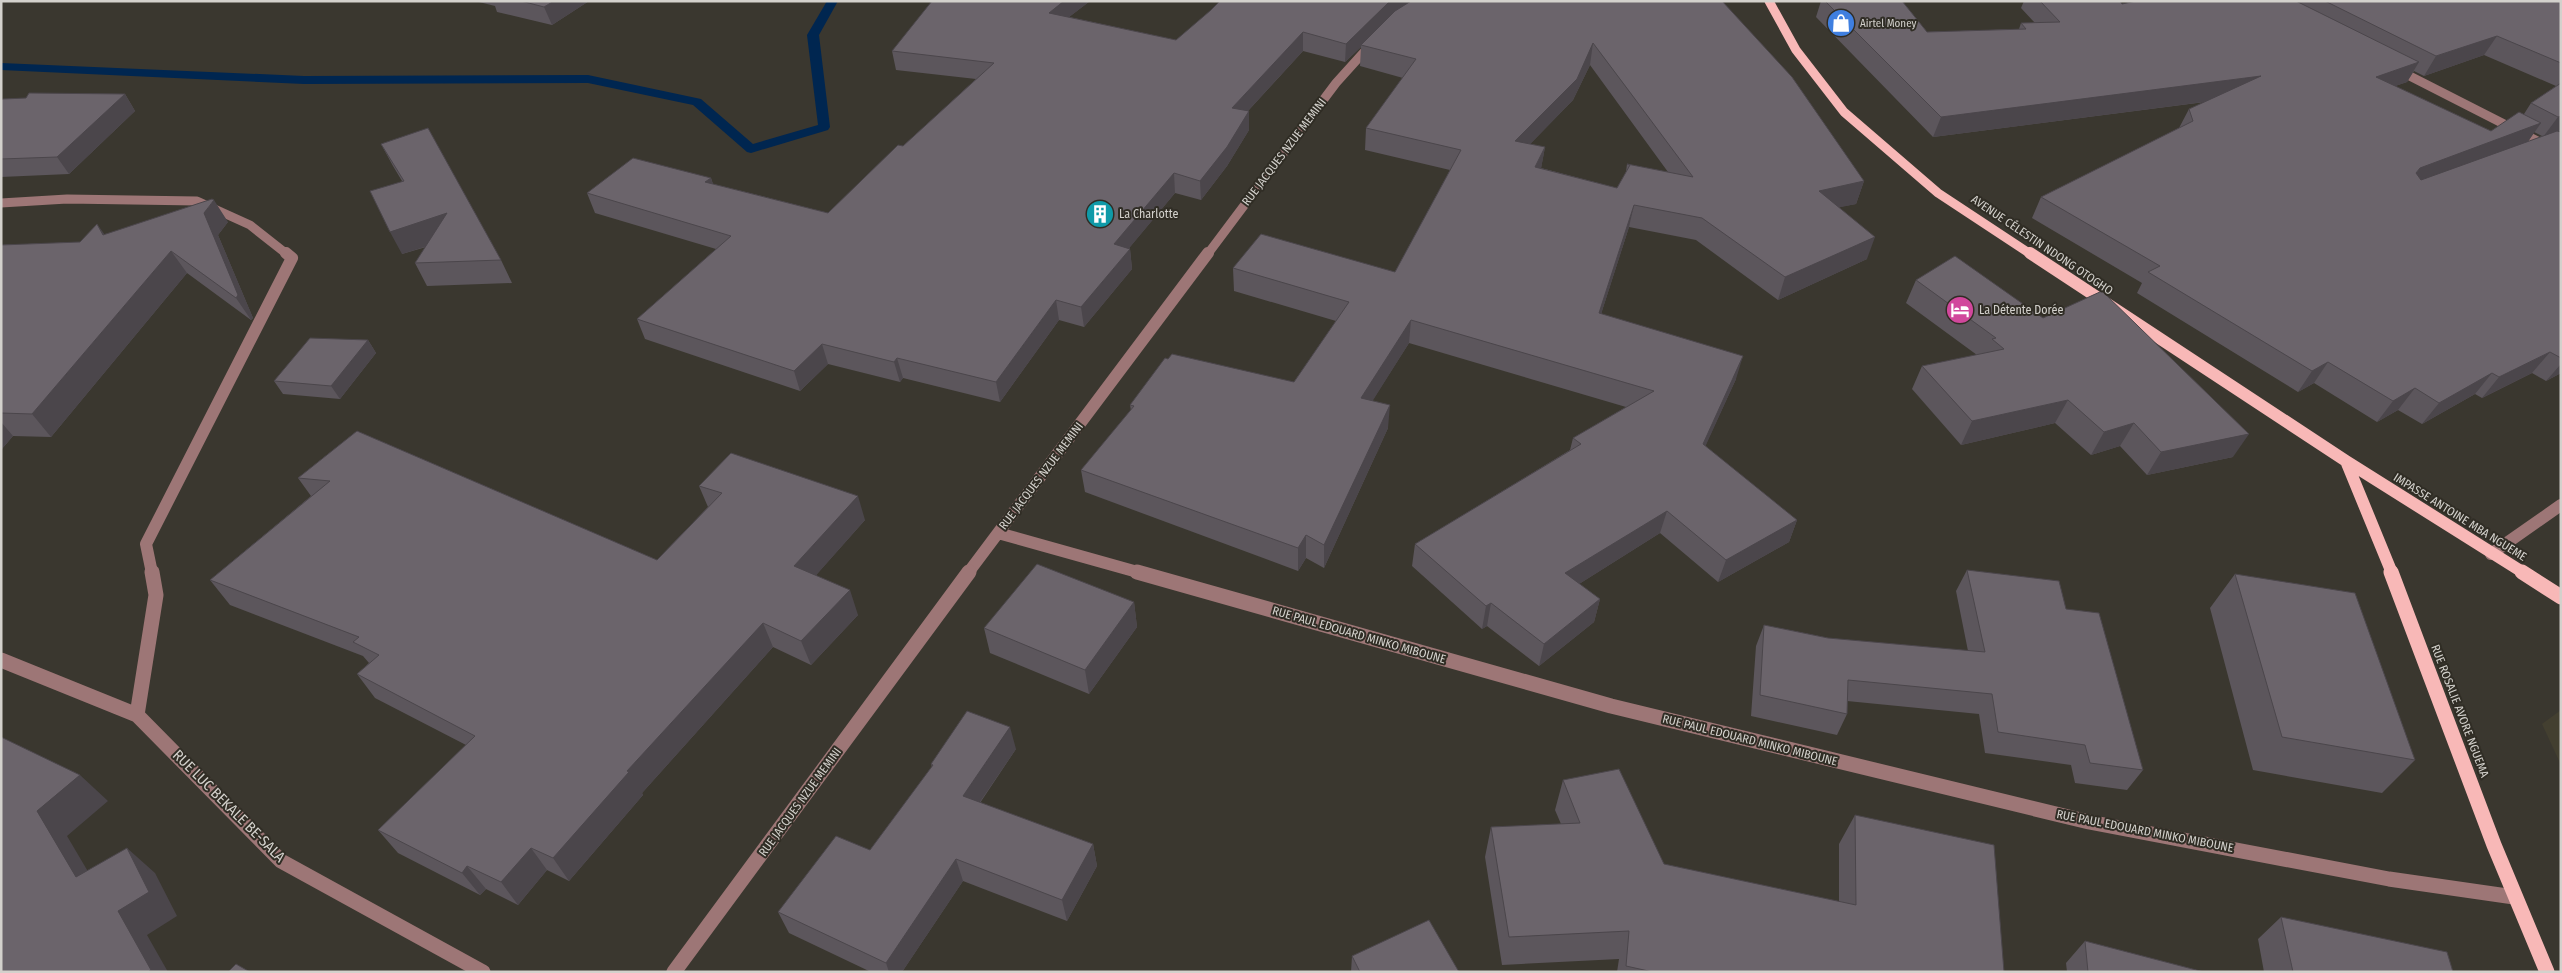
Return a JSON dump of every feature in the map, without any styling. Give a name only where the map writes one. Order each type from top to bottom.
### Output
[{"type":"main road","name":"AVENUE CÉLESTIN NDONG OTOGHO","points":[[1770,1],[1796,50],[1844,112],[1938,192],[2346,461]]},
{"type":"main road","name":"IMPASSE ANTOINE MBA NGUEME","points":[[2346,461],[2561,597]]},
{"type":"main road","name":"RUE ROSALIE AVORE NGUEMA","points":[[2346,461],[2372,523],[2514,897],[2547,972]]},
{"type":"street","name":"RUE JACQUES NZUE MEMINI","points":[[674,972],[998,533],[1336,82],[1366,47],[1385,32]]},
{"type":"street","points":[[2386,64],[2540,147],[2561,153]]},
{"type":"street","points":[[2540,147],[2561,137]]},
{"type":"street","points":[[1,203],[67,199],[197,201],[250,225],[292,258],[146,544],[156,595],[137,715]]},
{"type":"street","points":[[2492,554],[2561,505]]},
{"type":"street","name":"RUE PAUL EDOUARD MINKO MIBOUNE","points":[[998,533],[1611,706],[2070,817],[2389,879],[2514,897]]},
{"type":"street","name":"RUE LUC BEKALE BE-SALA","points":[[1,660],[137,715],[282,861],[483,972]]},
{"type":"shaded area","points":[[2561,710],[2561,765],[2542,724]]},
{"type":"building","points":[[521,1],[554,1],[544,7]]},
{"type":"building","points":[[932,1],[1064,1],[1049,13],[1176,40],[1220,1],[1390,1],[1346,44],[1303,32],[1232,108],[1249,111],[1227,147],[1200,181],[1174,173],[1114,244],[1130,249],[1081,307],[1056,300],[996,382],[897,358],[894,362],[822,344],[794,371],[637,319],[731,236],[587,193],[633,158],[711,178],[705,182],[828,213],[898,145],[903,146],[994,63],[892,51]]},
{"type":"building","points":[[1411,1],[1722,1],[1792,77],[1864,181],[1819,191],[1875,237],[1785,277],[1702,218],[1634,205],[1599,313],[1743,356],[1703,444],[1797,520],[1726,560],[1667,511],[1565,573],[1600,599],[1544,644],[1491,603],[1486,606],[1415,544],[1581,444],[1573,438],[1654,391],[1411,320],[1361,398],[1390,405],[1324,545],[1306,535],[1298,548],[1081,470],[1134,406],[1130,405],[1165,358],[1168,359],[1172,354],[1294,382],[1349,302],[1233,268],[1261,234],[1395,272],[1461,150],[1366,128],[1416,59],[1361,45],[1395,11]],"holes":[[[1593,43],[1693,177],[1627,164],[1630,165],[1617,188],[1535,167],[1545,147],[1515,141],[1577,79]]]},
{"type":"building","points":[[1825,1],[1902,1],[1927,32],[2026,29],[2021,23],[2060,22],[2040,1],[2120,1],[2122,4],[2136,1],[2296,1],[2419,62],[2376,77],[2491,131],[2519,112],[2541,123],[2420,168],[2416,173],[2421,180],[2557,131],[2561,132],[2561,358],[2550,352],[2499,377],[2492,373],[2439,403],[2415,388],[2393,401],[2328,362],[2312,371],[2148,272],[2160,266],[2041,197],[2193,121],[2189,109],[2261,76],[1941,117]]},
{"type":"building","points":[[2325,1],[2561,1],[2561,63],[2497,36],[2436,56]]},
{"type":"building","points":[[2561,83],[2561,116],[2558,117],[2531,103]]},
{"type":"building","points":[[29,93],[125,94],[57,157],[1,159],[1,100],[26,98]]},
{"type":"building","points":[[428,128],[501,260],[415,263],[447,213],[390,232],[370,191],[404,181],[381,144]]},
{"type":"building","points":[[212,199],[214,200],[204,213],[238,295],[236,298],[171,251],[32,414],[1,413],[1,245],[80,242],[97,224],[103,235]]},
{"type":"building","points":[[1955,256],[2043,318],[2102,291],[2249,434],[2161,452],[2134,423],[2104,432],[2068,400],[1972,421],[1922,366],[2004,349],[1992,339],[1996,338],[1916,280]]},
{"type":"building","points":[[310,338],[368,340],[331,386],[274,381]]},
{"type":"building","points":[[357,431],[657,560],[722,493],[699,486],[731,453],[858,496],[794,566],[850,590],[801,641],[763,623],[627,771],[629,772],[553,858],[531,848],[501,882],[467,866],[462,873],[378,830],[475,736],[357,674],[379,655],[353,642],[359,637],[210,580],[330,481],[298,478]]},
{"type":"building","points":[[1037,564],[1134,602],[1085,670],[984,628]]},
{"type":"building","points":[[1967,570],[2059,581],[2066,609],[2099,613],[2143,770],[2090,763],[2085,745],[1998,732],[1992,694],[1848,680],[1847,714],[1760,695],[1764,625],[1828,638],[1985,652]]},
{"type":"building","points":[[2235,574],[2355,593],[2415,760],[2282,737]]},
{"type":"building","points":[[967,711],[1010,727],[963,796],[1093,844],[1062,900],[956,859],[886,963],[778,912],[836,836],[870,850],[933,765],[931,764]]},
{"type":"building","points":[[1,737],[80,775],[37,811],[76,877],[127,848],[149,892],[118,911],[151,970],[148,972],[1,972]]},
{"type":"building","points":[[1619,769],[1664,864],[1856,905],[1855,815],[1994,845],[2004,972],[1653,972],[1626,966],[1629,931],[1509,937],[1491,827],[1580,823],[1563,780]]},
{"type":"building","points":[[2281,917],[2447,952],[2453,972],[2293,972]]},
{"type":"building","points":[[1429,920],[1459,972],[1360,972],[1352,956]]},
{"type":"building","points":[[2085,941],[2204,972],[2088,972]]},
{"type":"building","points":[[236,964],[250,972],[228,972]]},
{"type":"waterway","points":[[1,66],[304,80],[588,79],[697,102],[751,149],[824,127],[813,35],[833,1]]},
{"type":"place","name":"Airtel Money","points":[[1841,23]]},
{"type":"place","name":"La Charlotte","points":[[1100,214]]},
{"type":"place","name":"La Détente Dorée","points":[[1960,310]]}]
